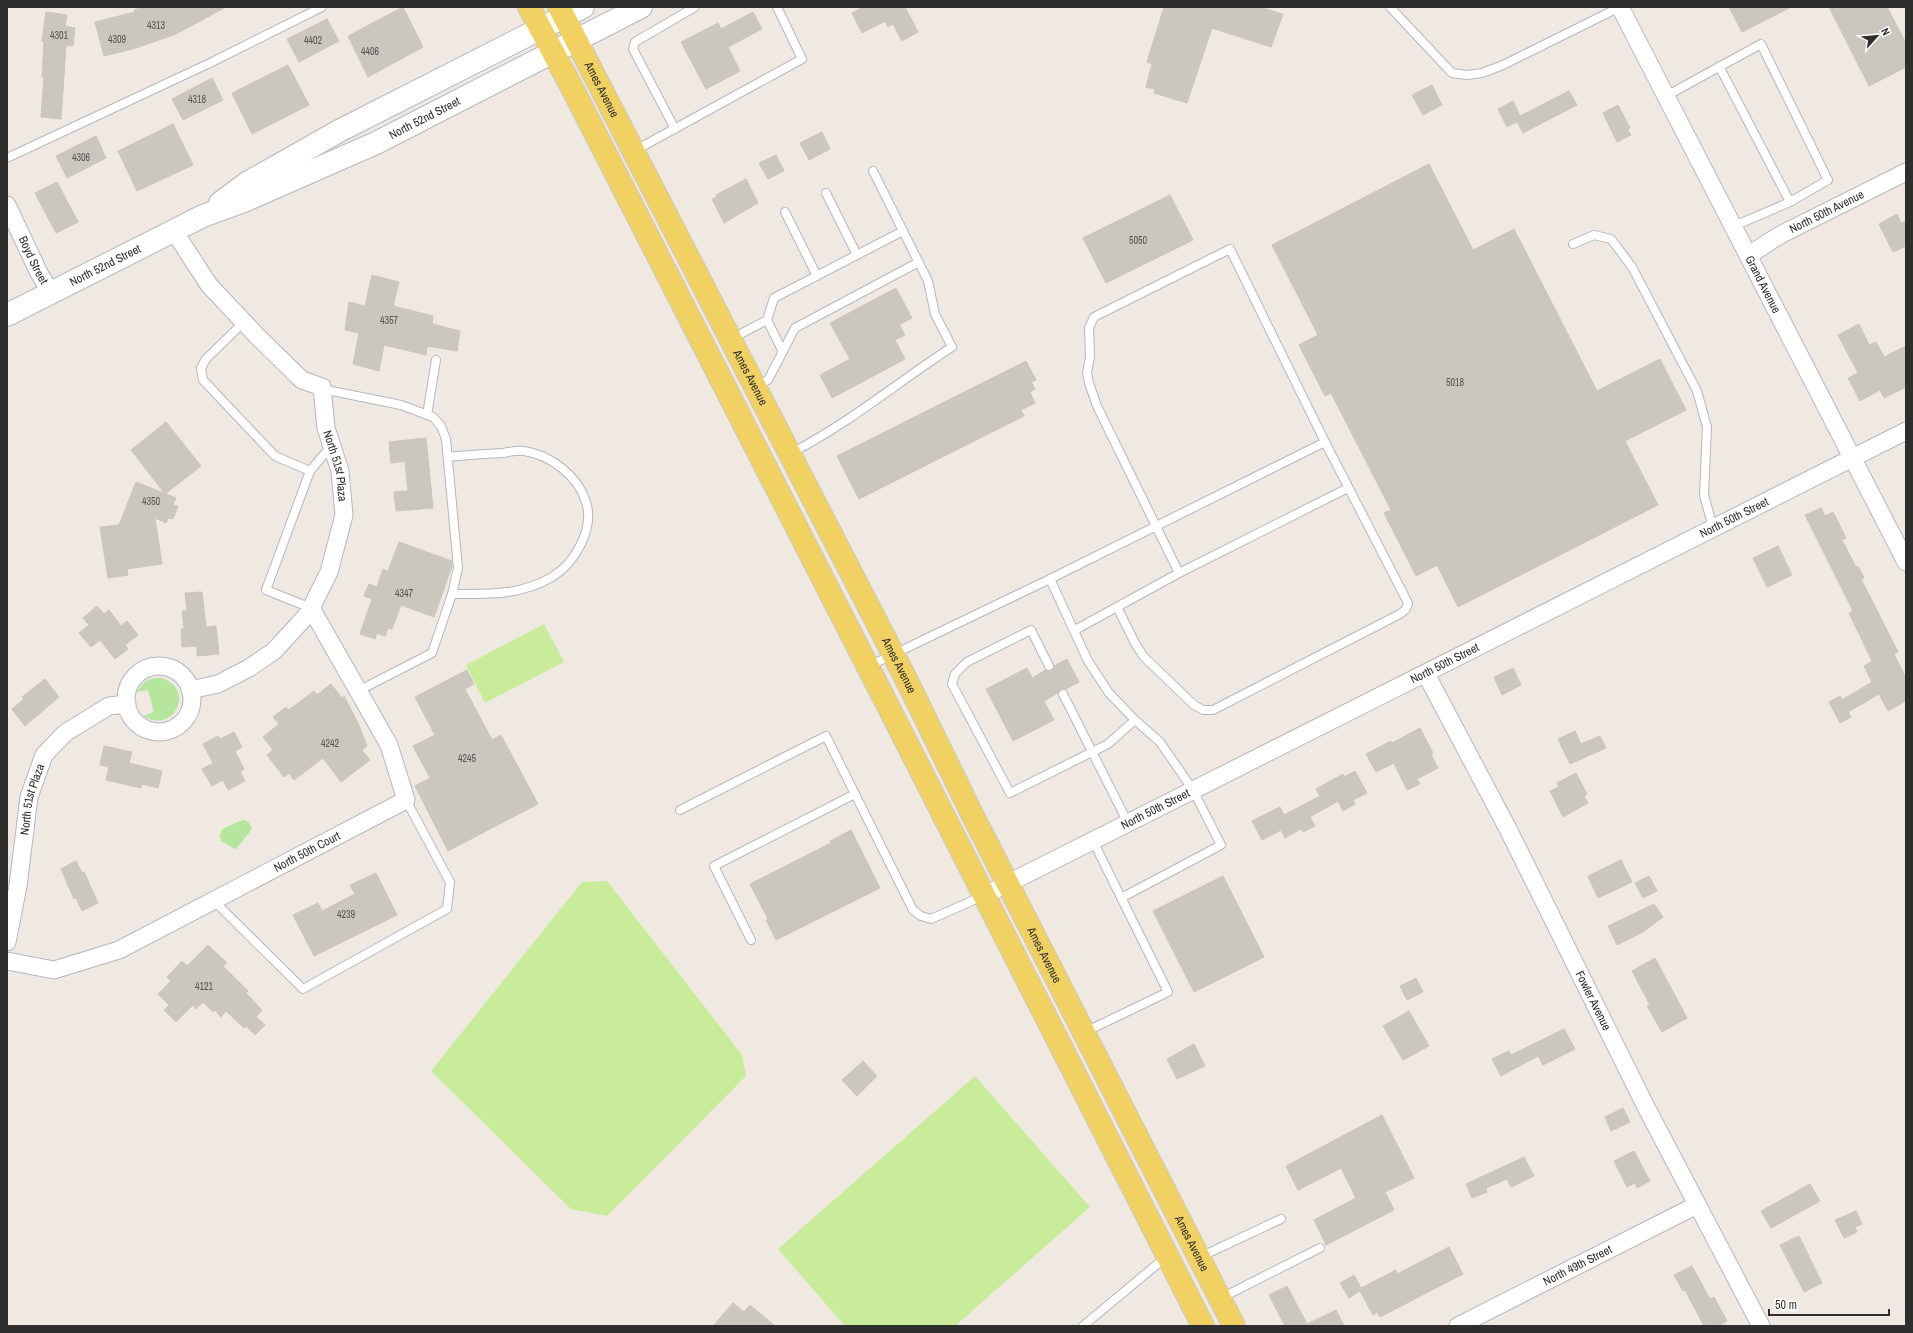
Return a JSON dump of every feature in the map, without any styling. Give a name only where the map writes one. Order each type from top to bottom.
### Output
[{"type":"main road","name":"Ames Avenue","points":[[529,7],[553,52],[728,357],[755,387],[893,654],[1008,884],[1234,1326]]},
{"type":"main road","name":"North 52nd Street","points":[[203,216],[247,183],[289,158],[540,28],[561,12],[583,7]]},
{"type":"main road","name":"North 52nd Street","points":[[7,315],[203,216],[244,201],[369,146],[641,7]]},
{"type":"main road","name":"Ames Avenue","points":[[561,12],[634,151],[868,666],[1204,1326]]},
{"type":"street","name":"Grand Avenue","points":[[1620,7],[1906,562]]},
{"type":"street","name":"North 50th Avenue","points":[[1749,255],[1780,235],[1906,172]]},
{"type":"street","name":"Boyd Street","points":[[7,205],[41,277],[51,293]]},
{"type":"street","points":[[174,231],[209,285],[244,322],[302,380],[322,387]]},
{"type":"street","name":"North 51st Plaza","points":[[190,690],[218,684],[249,668],[274,651],[308,614],[329,572],[344,515],[340,471],[326,428],[322,387]]},
{"type":"street","name":"North 50th Street","points":[[984,896],[1906,431]]},
{"type":"street","points":[[311,608],[389,745],[406,800]]},
{"type":"street","points":[[160,666],[174,671],[186,681],[190,690],[192,701],[185,718],[174,729],[163,732],[152,732],[141,727],[133,720],[127,704],[126,698],[128,688],[132,679],[140,672],[149,668],[160,666]]},
{"type":"street","name":"Fowler Avenue","points":[[1426,674],[1504,822],[1697,1205],[1761,1326]]},
{"type":"street","name":"North 51st Plaza","points":[[7,942],[18,886],[29,797],[44,755],[65,733],[109,706],[127,704]]},
{"type":"street","name":"North 50th Court","points":[[7,961],[54,970],[119,950],[406,800]]},
{"type":"street","name":"North 49th Street","points":[[1458,1326],[1697,1205]]},
{"type":"lane","points":[[7,158],[322,7]]},
{"type":"lane","points":[[674,129],[633,49],[635,42],[695,7]]},
{"type":"lane","points":[[634,151],[802,59],[777,7]]},
{"type":"lane","points":[[1390,7],[1452,73],[1468,75],[1482,73],[1503,66],[1620,7]]},
{"type":"lane","points":[[1666,96],[1761,44],[1828,180],[1790,202],[1734,226]]},
{"type":"lane","points":[[1719,66],[1790,202]]},
{"type":"lane","points":[[790,453],[817,440],[907,376],[952,347],[935,314],[928,281],[873,171]]},
{"type":"lane","points":[[826,193],[857,255]]},
{"type":"lane","points":[[785,212],[817,276]]},
{"type":"lane","points":[[728,357],[767,320],[774,298],[903,231]]},
{"type":"lane","points":[[1573,244],[1594,235],[1611,239],[1632,267],[1697,391],[1707,427],[1704,495],[1713,528]]},
{"type":"lane","points":[[1117,607],[1136,645],[1144,657],[1194,705],[1203,710],[1213,710],[1393,618],[1406,609],[1408,603],[1324,442],[1230,249],[1094,317],[1089,328],[1090,356],[1087,374],[1097,406],[1180,573]]},
{"type":"lane","points":[[755,387],[768,380],[782,350],[795,328],[919,262]]},
{"type":"lane","points":[[767,320],[782,350]]},
{"type":"lane","points":[[244,322],[206,360],[201,368],[203,380],[275,456],[310,471]]},
{"type":"lane","points":[[426,415],[436,360]]},
{"type":"lane","points":[[322,387],[332,391],[401,405],[433,417],[441,426],[446,439],[458,555],[458,568],[452,594],[432,652],[358,691]]},
{"type":"lane","points":[[868,666],[1050,579],[1324,442]]},
{"type":"lane","points":[[311,608],[266,590],[310,471],[331,445]]},
{"type":"lane","points":[[448,457],[523,451],[545,458],[568,472],[578,485],[587,503],[587,528],[579,550],[566,567],[552,578],[507,594],[452,594]]},
{"type":"lane","points":[[1075,630],[1180,573],[1348,488]]},
{"type":"lane","points":[[1050,579],[1075,630],[1088,661],[1109,693],[1135,720],[1160,742],[1193,790],[1221,845],[1121,898]]},
{"type":"lane","points":[[1049,666],[1031,630],[967,662],[954,674],[952,684],[1010,793],[1108,744],[1135,720]]},
{"type":"lane","points":[[1063,694],[1128,823]]},
{"type":"lane","points":[[680,810],[826,736],[913,910],[921,916],[931,919],[984,896]]},
{"type":"lane","points":[[751,940],[714,866],[855,794]]},
{"type":"lane","points":[[213,900],[303,988],[447,909],[450,882],[406,800]]},
{"type":"lane","points":[[1084,1033],[1168,992],[1093,841]]},
{"type":"lane","points":[[1199,1258],[1281,1219]]},
{"type":"lane","points":[[1220,1298],[1320,1248]]},
{"type":"lane","points":[[1083,1326],[1167,1255]]},
{"type":"green space","points":[[544,624],[564,662],[485,703],[466,665]]},
{"type":"green space","points":[[161,678],[172,683],[177,691],[179,699],[177,708],[172,715],[164,719],[154,720],[143,716],[154,712],[148,690],[137,692],[142,685],[150,679]]},
{"type":"green space","points":[[245,820],[250,824],[252,829],[237,848],[235,849],[221,841],[220,836],[222,829]]},
{"type":"green space","points":[[607,881],[742,1055],[746,1076],[607,1216],[571,1209],[431,1071],[582,882]]},
{"type":"green space","points":[[975,1076],[1090,1207],[955,1326],[845,1326],[778,1249]]},
{"type":"building","points":[[144,7],[226,7],[176,34],[136,48],[104,56],[95,22],[135,12],[134,10]]},
{"type":"building","points":[[403,7],[423,47],[368,77],[348,36]]},
{"type":"building","points":[[864,7],[905,7],[918,32],[902,41],[893,24],[888,27],[885,21],[862,33],[852,13]]},
{"type":"building","points":[[1164,7],[1259,7],[1283,14],[1271,47],[1212,28],[1187,103],[1154,93],[1155,89],[1146,87],[1152,64],[1147,62]]},
{"type":"building","points":[[1729,7],[1791,7],[1742,32]]},
{"type":"building","points":[[1829,7],[1887,7],[1906,43],[1906,67],[1869,86]]},
{"type":"building","points":[[46,12],[67,15],[65,26],[75,28],[73,46],[66,45],[61,119],[41,117],[44,77],[42,77],[44,42],[42,41]]},
{"type":"building","points":[[753,12],[762,29],[728,47],[740,71],[706,89],[681,42],[718,23],[721,29]]},
{"type":"building","points":[[327,19],[339,41],[299,62],[287,39]]},
{"type":"building","points":[[288,65],[309,105],[252,134],[232,93]]},
{"type":"building","points":[[212,78],[223,100],[183,120],[172,99]]},
{"type":"building","points":[[1432,85],[1442,105],[1423,115],[1412,95]]},
{"type":"building","points":[[1569,91],[1577,105],[1523,133],[1517,122],[1507,127],[1498,109],[1513,101],[1520,116]]},
{"type":"building","points":[[1618,105],[1630,128],[1627,129],[1631,135],[1617,142],[1603,113]]},
{"type":"building","points":[[173,124],[193,165],[137,191],[118,151]]},
{"type":"building","points":[[822,132],[830,149],[809,160],[800,143]]},
{"type":"building","points":[[96,136],[106,158],[67,178],[56,156]]},
{"type":"building","points":[[776,155],[784,171],[768,179],[759,163]]},
{"type":"building","points":[[1429,164],[1473,250],[1514,229],[1597,391],[1660,359],[1686,410],[1625,441],[1658,505],[1458,607],[1437,565],[1416,576],[1384,513],[1391,510],[1331,393],[1325,396],[1299,345],[1318,335],[1272,245]]},
{"type":"building","points":[[746,179],[758,203],[724,223],[712,199],[717,197],[716,195]]},
{"type":"building","points":[[57,182],[78,222],[56,233],[35,193]]},
{"type":"building","points":[[1170,195],[1193,240],[1106,283],[1083,238]]},
{"type":"building","points":[[1897,214],[1901,223],[1906,221],[1906,246],[1893,252],[1879,224]]},
{"type":"building","points":[[372,275],[399,282],[393,306],[433,316],[432,324],[460,331],[457,351],[427,346],[426,355],[384,345],[379,371],[353,364],[359,333],[345,330],[349,302],[365,306]]},
{"type":"building","points":[[896,288],[912,318],[899,325],[905,335],[895,340],[905,359],[832,398],[820,375],[850,359],[830,323]]},
{"type":"building","points":[[1859,324],[1869,345],[1876,342],[1884,357],[1906,346],[1906,387],[1884,398],[1880,390],[1860,401],[1848,378],[1858,373],[1838,335]]},
{"type":"building","points":[[1026,361],[1036,380],[1031,382],[1035,389],[1030,392],[1035,403],[1021,410],[1024,416],[859,499],[837,456]]},
{"type":"building","points":[[166,422],[201,466],[165,494],[131,450]]},
{"type":"building","points":[[426,438],[433,508],[396,511],[394,492],[408,491],[405,461],[391,463],[389,442]]},
{"type":"building","points":[[136,482],[176,498],[173,505],[178,506],[173,519],[168,518],[166,523],[155,518],[162,564],[127,569],[128,575],[108,578],[100,527],[119,525]]},
{"type":"building","points":[[1821,508],[1825,516],[1833,512],[1846,538],[1842,540],[1856,567],[1858,566],[1864,578],[1861,579],[1898,652],[1894,654],[1906,678],[1906,701],[1888,711],[1879,694],[1848,712],[1851,717],[1840,723],[1829,702],[1840,696],[1842,700],[1872,682],[1864,666],[1872,661],[1849,613],[1853,611],[1805,515]]},
{"type":"building","points":[[399,542],[452,561],[452,566],[434,617],[401,605],[392,629],[388,628],[385,636],[377,633],[375,639],[360,634],[372,599],[364,596],[369,584],[377,587],[383,569],[388,571]]},
{"type":"building","points":[[1778,546],[1792,575],[1767,587],[1753,558]]},
{"type":"building","points":[[202,592],[206,627],[216,626],[219,654],[197,656],[197,646],[182,647],[181,629],[184,629],[182,611],[187,611],[185,593]]},
{"type":"building","points":[[97,606],[104,614],[109,610],[121,626],[127,621],[138,635],[125,645],[128,649],[115,659],[100,640],[91,647],[79,633],[89,625],[83,618]]},
{"type":"building","points":[[1067,659],[1079,682],[1066,689],[1060,689],[1058,693],[1044,701],[1054,720],[1013,741],[986,689],[1027,668],[1032,678],[1046,670],[1052,671],[1054,666]]},
{"type":"building","points":[[1513,668],[1521,685],[1502,695],[1494,677]]},
{"type":"building","points":[[467,670],[474,684],[465,689],[492,740],[501,735],[538,804],[448,851],[415,786],[430,778],[413,746],[435,735],[415,697]]},
{"type":"building","points":[[45,679],[59,697],[25,726],[12,709],[24,699],[22,697]]},
{"type":"building","points":[[331,684],[342,698],[344,696],[358,723],[367,746],[362,750],[370,760],[341,782],[323,758],[294,780],[289,773],[284,777],[267,755],[273,750],[263,737],[279,724],[273,717],[286,707],[289,710],[314,691],[317,695]]},
{"type":"building","points":[[1420,728],[1433,753],[1431,754],[1438,768],[1417,779],[1420,784],[1407,790],[1394,763],[1376,772],[1366,754],[1391,741],[1392,743]]},
{"type":"building","points":[[1575,731],[1581,744],[1600,736],[1606,748],[1570,764],[1558,739]]},
{"type":"building","points":[[234,732],[242,747],[235,751],[244,769],[240,772],[245,781],[228,790],[223,780],[212,786],[202,769],[213,763],[203,744],[218,736],[220,739]]},
{"type":"building","points":[[104,746],[132,752],[129,763],[162,771],[158,788],[142,784],[141,788],[106,780],[109,767],[100,765]]},
{"type":"building","points":[[1355,771],[1367,793],[1353,800],[1355,804],[1343,811],[1338,801],[1310,817],[1315,826],[1303,832],[1301,829],[1285,838],[1281,830],[1262,840],[1252,821],[1280,807],[1284,815],[1320,796],[1316,789],[1343,774],[1344,777]]},
{"type":"building","points":[[1576,773],[1587,794],[1584,796],[1588,803],[1563,817],[1550,791],[1559,787],[1557,783]]},
{"type":"building","points":[[851,830],[880,888],[776,940],[766,920],[768,919],[750,884],[831,843],[830,841]]},
{"type":"building","points":[[1621,860],[1632,882],[1598,898],[1588,876]]},
{"type":"building","points":[[76,861],[82,873],[84,872],[98,903],[82,911],[76,898],[74,899],[61,869]]},
{"type":"building","points":[[376,873],[397,915],[314,956],[293,915],[318,903],[322,911],[355,894],[350,885]]},
{"type":"building","points":[[1223,876],[1264,957],[1194,992],[1153,911]]},
{"type":"building","points":[[1649,876],[1657,891],[1643,898],[1635,883]]},
{"type":"building","points":[[1654,904],[1663,917],[1643,932],[1617,945],[1608,926]]},
{"type":"building","points":[[208,945],[227,963],[223,966],[248,991],[246,993],[262,1010],[256,1017],[265,1025],[255,1035],[246,1026],[244,1028],[226,1011],[221,1017],[215,1010],[213,1012],[203,1002],[196,1009],[193,1005],[176,1022],[164,1010],[169,1005],[158,994],[171,981],[167,977],[182,961],[187,966]]},
{"type":"building","points":[[1655,958],[1687,1018],[1662,1032],[1647,1006],[1650,1005],[1632,971]]},
{"type":"building","points":[[1416,978],[1423,992],[1407,1000],[1400,986]]},
{"type":"building","points":[[1409,1011],[1429,1046],[1403,1060],[1383,1026]]},
{"type":"building","points":[[1564,1029],[1575,1049],[1543,1065],[1538,1056],[1501,1076],[1492,1059],[1509,1051],[1511,1055]]},
{"type":"building","points":[[1194,1044],[1205,1066],[1177,1079],[1167,1059]]},
{"type":"building","points":[[863,1061],[877,1076],[857,1096],[842,1080]]},
{"type":"building","points":[[1623,1108],[1630,1122],[1611,1131],[1605,1117]]},
{"type":"building","points":[[1382,1115],[1414,1178],[1385,1192],[1394,1210],[1326,1245],[1314,1220],[1356,1198],[1341,1168],[1298,1190],[1286,1166]]},
{"type":"building","points":[[1634,1151],[1650,1181],[1637,1188],[1635,1183],[1627,1187],[1614,1161]]},
{"type":"building","points":[[1524,1157],[1534,1176],[1511,1187],[1507,1179],[1486,1188],[1487,1192],[1472,1198],[1466,1184]]},
{"type":"building","points":[[1810,1184],[1820,1201],[1771,1228],[1761,1211]]},
{"type":"building","points":[[1856,1211],[1862,1224],[1855,1227],[1857,1232],[1844,1238],[1835,1220]]},
{"type":"building","points":[[1799,1236],[1822,1283],[1804,1292],[1780,1245]]},
{"type":"building","points":[[1449,1247],[1463,1274],[1380,1317],[1377,1312],[1373,1315],[1360,1291],[1349,1298],[1340,1283],[1354,1275],[1361,1288],[1396,1270],[1397,1274]]},
{"type":"building","points":[[1692,1266],[1710,1299],[1714,1297],[1727,1321],[1718,1326],[1704,1326],[1685,1290],[1683,1291],[1674,1275]]},
{"type":"building","points":[[1287,1286],[1307,1324],[1336,1310],[1344,1326],[1285,1326],[1269,1295]]},
{"type":"building","points":[[733,1303],[744,1312],[750,1305],[775,1326],[713,1326]]}]
